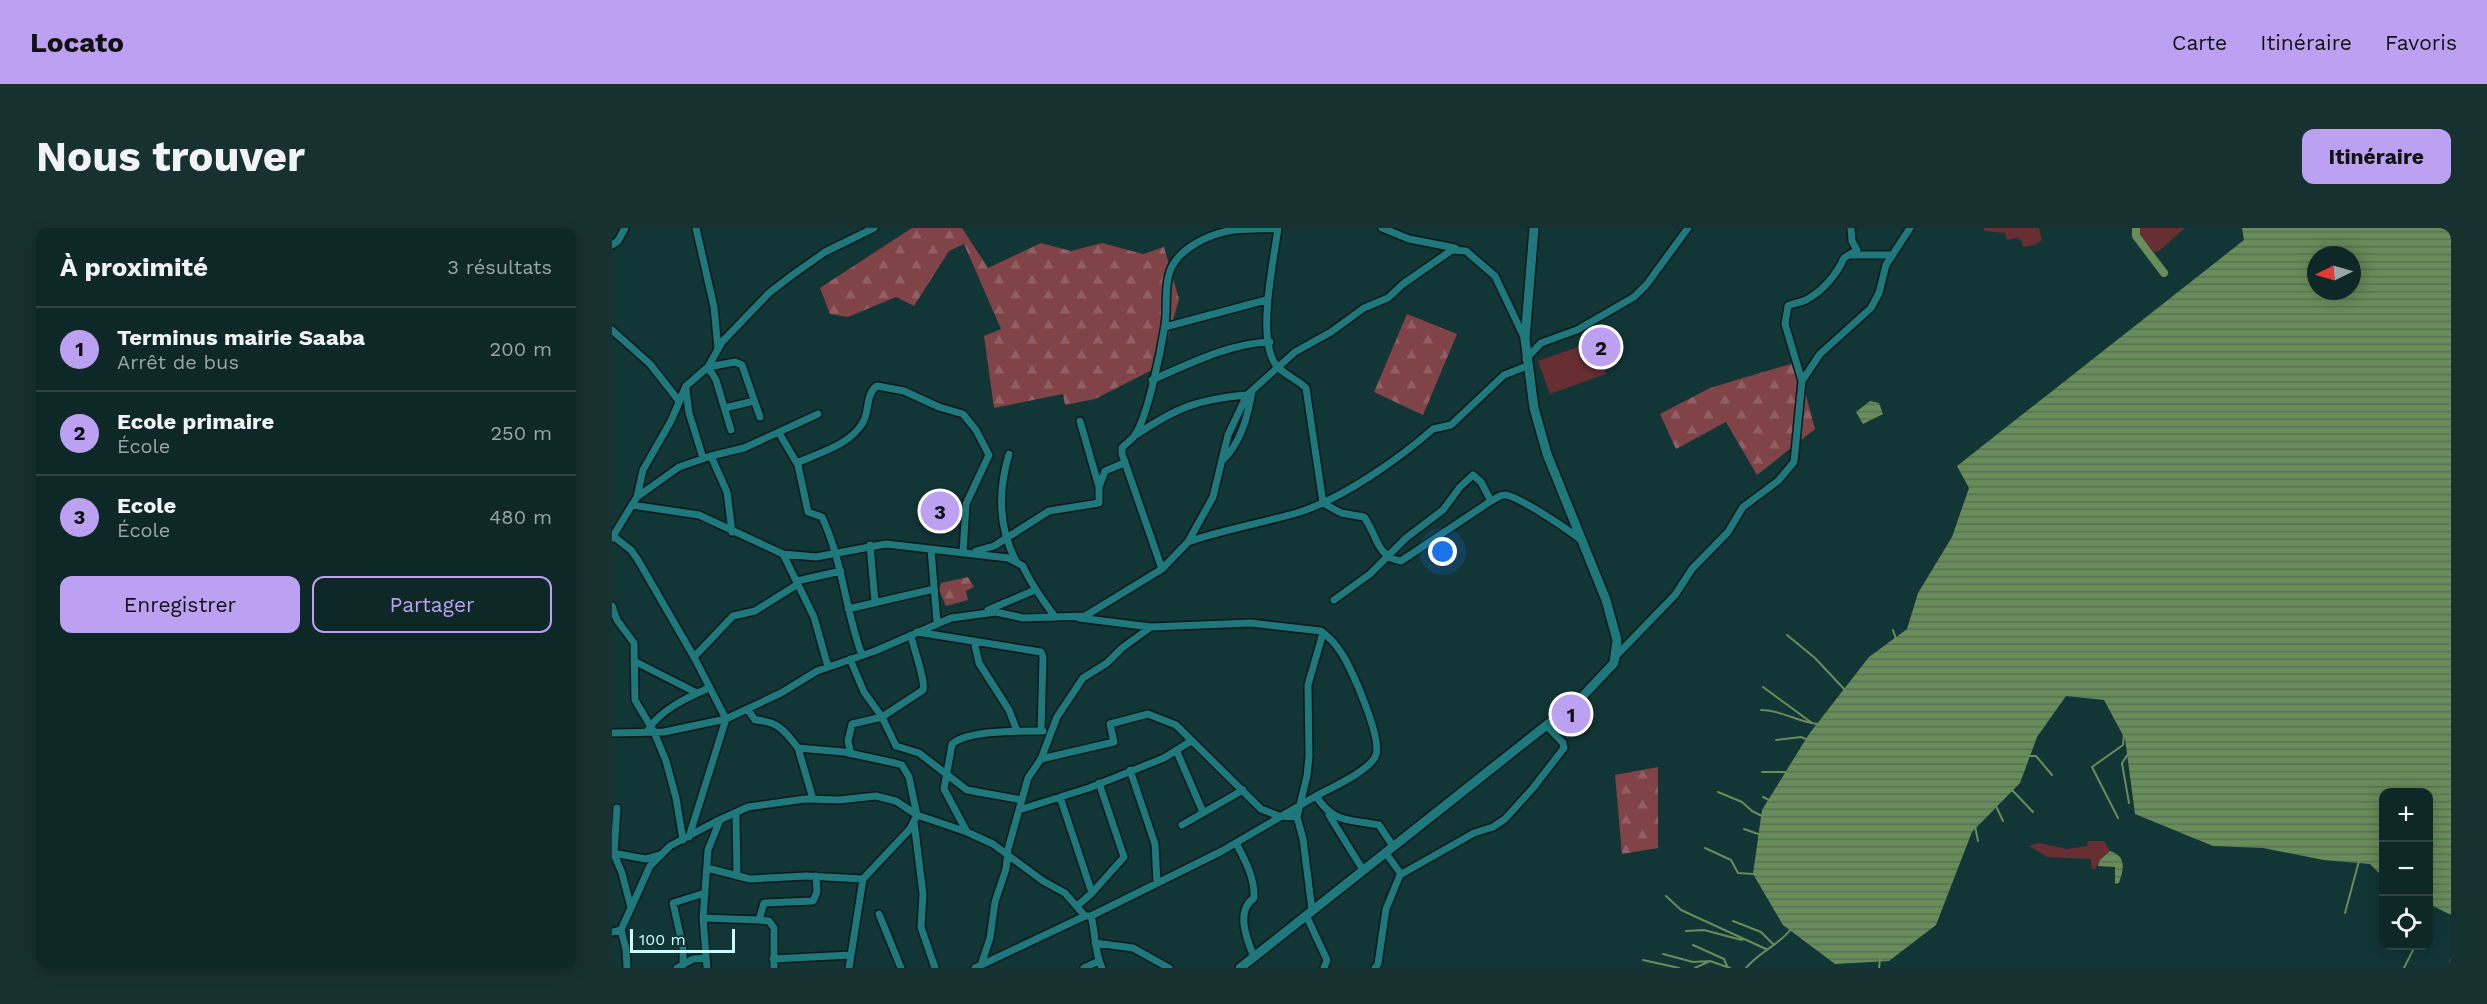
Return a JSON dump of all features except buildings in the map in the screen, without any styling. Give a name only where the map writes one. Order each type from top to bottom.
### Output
[{"type":"street","points":[[612,245],[618,241],[625,228]]},
{"type":"street","points":[[696,228],[714,306],[718,349]]},
{"type":"street","points":[[686,839],[726,719],[694,657],[638,560],[631,550],[613,537],[637,497],[643,470],[686,386],[708,367],[718,349],[769,293],[825,252],[874,228]]},
{"type":"street","points":[[1134,437],[1141,423],[1165,327],[1169,274],[1174,262],[1187,249],[1204,239],[1230,230],[1278,228],[1266,300],[1270,342],[1273,359],[1278,367],[1306,388],[1323,503]]},
{"type":"street","points":[[1382,228],[1410,239],[1457,249],[1475,257],[1495,276],[1526,339]]},
{"type":"street","points":[[1534,228],[1526,339],[1527,363],[1539,429],[1611,616],[1617,640],[1617,655]]},
{"type":"street","points":[[1188,542],[1323,503],[1380,469],[1433,429],[1451,424],[1499,379],[1527,363],[1541,343],[1571,334],[1634,297],[1647,284],[1688,228]]},
{"type":"street","points":[[1851,228],[1860,252]]},
{"type":"street","points":[[1802,381],[1820,354],[1871,308],[1879,293],[1886,265],[1910,228]]},
{"type":"street","points":[[1078,618],[1162,568],[1188,542],[1213,497],[1232,425],[1249,393],[1295,352],[1331,332],[1364,308],[1388,298],[1425,268],[1457,249]]},
{"type":"street","points":[[1240,968],[1603,678],[1617,655],[1675,595],[1692,568],[1728,531],[1743,507],[1778,481],[1791,466],[1795,456],[1802,381],[1785,324],[1786,309],[1791,304],[1806,299],[1833,277],[1841,269],[1844,258],[1849,255],[1860,252],[1879,256],[1891,255]]},
{"type":"street","points":[[1879,256],[1886,265]]},
{"type":"street","points":[[1165,327],[1266,300]]},
{"type":"street","points":[[612,330],[622,336],[661,376],[679,402]]},
{"type":"street","points":[[612,337],[622,336]]},
{"type":"street","points":[[1152,380],[1230,349],[1270,342]]},
{"type":"street","points":[[708,367],[739,362],[760,417]]},
{"type":"street","points":[[708,367],[716,380],[731,430]]},
{"type":"street","points":[[686,386],[689,413],[703,458]]},
{"type":"street","points":[[797,463],[855,434],[863,423],[871,393],[877,386],[904,391],[939,407],[963,414],[976,430],[989,455],[966,504],[966,553]]},
{"type":"street","points":[[1162,568],[1124,463],[1122,448],[1134,437],[1173,411],[1249,393]]},
{"type":"street","points":[[725,408],[754,400]]},
{"type":"street","points":[[637,497],[680,466],[744,448],[818,414]]},
{"type":"street","points":[[966,553],[986,549],[1049,512],[1099,502],[1099,487],[1080,421]]},
{"type":"street","points":[[779,433],[797,463],[808,512],[822,517],[837,553],[848,609],[862,655]]},
{"type":"street","points":[[1009,454],[1001,483],[1005,539],[1016,561]]},
{"type":"street","points":[[711,456],[727,492],[732,531]]},
{"type":"street","points":[[1099,487],[1105,471],[1124,463]]},
{"type":"street","points":[[1334,600],[1388,558],[1406,538],[1450,504],[1469,477],[1476,476],[1491,501]]},
{"type":"street","points":[[1323,503],[1341,513],[1364,517],[1378,546],[1388,558],[1404,560],[1503,495],[1509,495],[1534,510],[1547,514],[1581,540]]},
{"type":"street","points":[[632,505],[699,515],[783,554],[816,557],[870,545],[886,544],[1016,561],[1023,566],[1031,586],[1055,617]]},
{"type":"street","points":[[870,545],[875,602]]},
{"type":"street","points":[[931,550],[937,621]]},
{"type":"street","points":[[783,554],[814,617],[828,667]]},
{"type":"street","points":[[694,657],[733,616],[755,611],[798,583],[841,571]]},
{"type":"street","points":[[848,609],[934,589]]},
{"type":"street","points":[[612,733],[686,729],[726,719],[748,710],[828,667],[862,655],[937,621],[982,612],[1035,590]]},
{"type":"street","points":[[612,606],[617,620],[634,643],[635,700],[650,730],[676,798],[686,839]]},
{"type":"street","points":[[977,967],[1157,883],[1236,843],[1279,816],[1361,771],[1372,762],[1377,749],[1371,718],[1341,652],[1323,633],[1251,623],[1151,627],[1078,618],[1023,618],[982,612]]},
{"type":"street","points":[[977,967],[990,938],[995,902],[1006,869],[1028,778],[1041,759],[1057,717],[1083,678],[1107,663],[1122,648],[1151,627]]},
{"type":"street","points":[[914,633],[974,640],[1043,654],[1041,731]]},
{"type":"street","points":[[851,754],[848,741],[851,726],[882,717],[924,690],[914,633]]},
{"type":"street","points":[[1323,633],[1308,685],[1307,776],[1297,806],[1296,817],[1303,839],[1309,913],[1327,960],[1324,968]]},
{"type":"street","points":[[974,640],[980,663],[1009,710],[1017,732]]},
{"type":"street","points":[[850,659],[864,692],[882,717],[896,746],[919,753],[946,776],[972,792],[1022,800]]},
{"type":"street","points":[[634,661],[698,693]]},
{"type":"street","points":[[650,730],[675,706],[709,688]]},
{"type":"street","points":[[748,710],[755,720],[768,721],[782,727],[798,748],[813,799]]},
{"type":"street","points":[[1041,759],[1114,741],[1110,724],[1148,714],[1176,724],[1261,809],[1279,816],[1296,817]]},
{"type":"street","points":[[1375,968],[1378,964],[1389,897],[1401,874],[1474,833],[1493,827],[1517,808],[1564,748],[1563,743],[1546,725]]},
{"type":"street","points":[[967,832],[945,794],[951,746],[956,740],[1017,732],[1051,731]]},
{"type":"street","points":[[1019,810],[1099,783],[1177,752],[1191,741]]},
{"type":"street","points":[[798,748],[851,754],[902,765],[909,777],[915,818],[923,894],[921,927],[935,968]]},
{"type":"street","points":[[1177,752],[1203,812]]},
{"type":"street","points":[[1130,770],[1155,844],[1157,883]]},
{"type":"street","points":[[1077,906],[1092,893],[1124,857],[1099,783]]},
{"type":"street","points":[[1182,825],[1243,790]]},
{"type":"street","points":[[1316,796],[1364,870]]},
{"type":"street","points":[[613,853],[646,859],[659,855],[720,820],[748,807],[813,799],[884,797],[915,818],[967,832],[993,844],[1065,893],[1088,916],[1095,943],[1100,965],[1084,968]]},
{"type":"street","points":[[1060,797],[1092,893]]},
{"type":"street","points":[[617,808],[613,853],[622,873],[631,908]]},
{"type":"street","points":[[1327,813],[1339,819],[1378,825],[1401,874]]},
{"type":"street","points":[[736,814],[737,876]]},
{"type":"street","points":[[849,968],[864,879],[898,844],[915,818]]},
{"type":"street","points":[[707,968],[703,918],[708,846],[720,820]]},
{"type":"street","points":[[1236,843],[1250,872],[1254,895],[1244,913],[1246,937],[1254,957]]},
{"type":"street","points":[[627,968],[626,949],[621,930],[641,881],[659,855]]},
{"type":"street","points":[[707,868],[750,879],[816,876],[864,879]]},
{"type":"street","points":[[759,920],[763,904],[813,901],[817,892],[816,876]]},
{"type":"street","points":[[680,967],[683,948],[673,903],[705,893]]},
{"type":"street","points":[[879,914],[901,968]]},
{"type":"street","points":[[703,918],[769,921],[774,928],[774,968]]},
{"type":"street","points":[[612,932],[621,930]]},
{"type":"street","points":[[1095,943],[1133,948],[1169,968]]},
{"type":"street","points":[[773,959],[851,955]]},
{"type":"street","points":[[680,967],[693,959],[706,958]]},
{"type":"shaded area","points":[[1984,228],[2039,228],[2042,240],[2034,245],[2023,247],[2022,241],[2016,238],[2007,240],[2005,233],[1984,231]]},
{"type":"shaded area","points":[[2140,228],[2185,228],[2159,251],[2154,252],[2140,236]]},
{"type":"shaded area","points":[[2242,228],[2451,228],[2451,915],[2433,906],[2433,788],[2379,788],[2379,873],[2370,864],[2324,860],[2263,848],[2213,846],[2135,814],[2125,739],[2104,700],[2066,696],[2037,737],[2020,783],[1972,832],[1936,925],[1889,961],[1835,964],[1783,925],[1753,874],[1762,810],[1809,734],[1869,657],[1907,629],[1918,593],[1952,537],[1969,488],[1957,466],[2244,240]]},
{"type":"shaded area","points":[[1595,341],[1606,374],[1550,394],[1538,361]]},
{"type":"shaded area","points":[[1870,401],[1879,403],[1883,414],[1863,424],[1856,412]]},
{"type":"shaded area","points":[[2088,841],[2104,841],[2110,851],[2099,861],[2095,870],[2091,868],[2091,859],[2047,857],[2029,846],[2038,843],[2067,849],[2087,846]]},
{"type":"shaded area","points":[[2110,851],[2120,857],[2123,864],[2119,883],[2115,884],[2115,867],[2098,866],[2099,861]]},
{"type":"green space","points":[[912,228],[962,228],[988,268],[1041,243],[1071,251],[1102,243],[1143,254],[1164,247],[1179,299],[1160,366],[1095,399],[1065,405],[1063,394],[994,408],[984,336],[1001,329],[964,244],[949,251],[914,306],[896,297],[848,317],[830,314],[820,288]]},
{"type":"green space","points":[[1407,314],[1457,334],[1423,415],[1374,392]]},
{"type":"green space","points":[[1797,362],[1815,429],[1757,475],[1726,422],[1676,449],[1660,414],[1710,388]]},
{"type":"green space","points":[[968,577],[974,587],[966,591],[968,600],[946,606],[939,590],[941,583]]},
{"type":"green space","points":[[1658,767],[1658,848],[1622,854],[1615,775]]},
{"type":"waterway","points":[[2136,228],[2136,236],[2164,273]]},
{"type":"waterway","points":[[1893,630],[1896,639]]},
{"type":"waterway","points":[[1787,635],[1815,658],[1845,690]]},
{"type":"waterway","points":[[1763,687],[1812,723]]},
{"type":"waterway","points":[[1761,710],[1818,724]]},
{"type":"waterway","points":[[2118,818],[2092,767],[2123,745],[2124,734]]},
{"type":"waterway","points":[[1776,740],[1801,737],[1808,740]]},
{"type":"waterway","points":[[2128,754],[2122,763],[2129,803]]},
{"type":"waterway","points":[[2028,756],[2036,756],[2052,775]]},
{"type":"waterway","points":[[1762,772],[1786,772]]},
{"type":"waterway","points":[[2012,790],[2033,812]]},
{"type":"waterway","points":[[1718,792],[1742,802],[1762,816]]},
{"type":"waterway","points":[[1763,797],[1771,801]]},
{"type":"waterway","points":[[1995,804],[2003,821]]},
{"type":"waterway","points":[[1975,826],[1978,841]]},
{"type":"waterway","points":[[1744,829],[1761,835]]},
{"type":"waterway","points":[[1705,848],[1731,860],[1738,873],[1754,874]]},
{"type":"waterway","points":[[2345,913],[2359,861]]},
{"type":"waterway","points":[[1666,896],[1681,910],[1766,949]]},
{"type":"waterway","points":[[1733,921],[1761,932],[1774,945]]},
{"type":"waterway","points":[[1746,968],[1791,929]]},
{"type":"waterway","points":[[1686,931],[1704,930],[1742,940]]},
{"type":"waterway","points":[[1693,945],[1724,959],[1727,966]]},
{"type":"waterway","points":[[2404,968],[2413,950]]},
{"type":"waterway","points":[[1663,954],[1693,962],[1710,961]]},
{"type":"waterway","points":[[1879,968],[1880,959]]},
{"type":"waterway","points":[[1643,960],[1679,968]]},
{"type":"waterway","points":[[2448,968],[2451,960]]},
{"type":"waterway","points":[[1695,968],[1710,961],[1730,968]]},
{"type":"place","name":"Ecole primaire","points":[[1601,347]]},
{"type":"place","name":"Ecole","points":[[940,511]]},
{"type":"place","name":"Terminus mairie Saaba","points":[[1571,714]]}]
